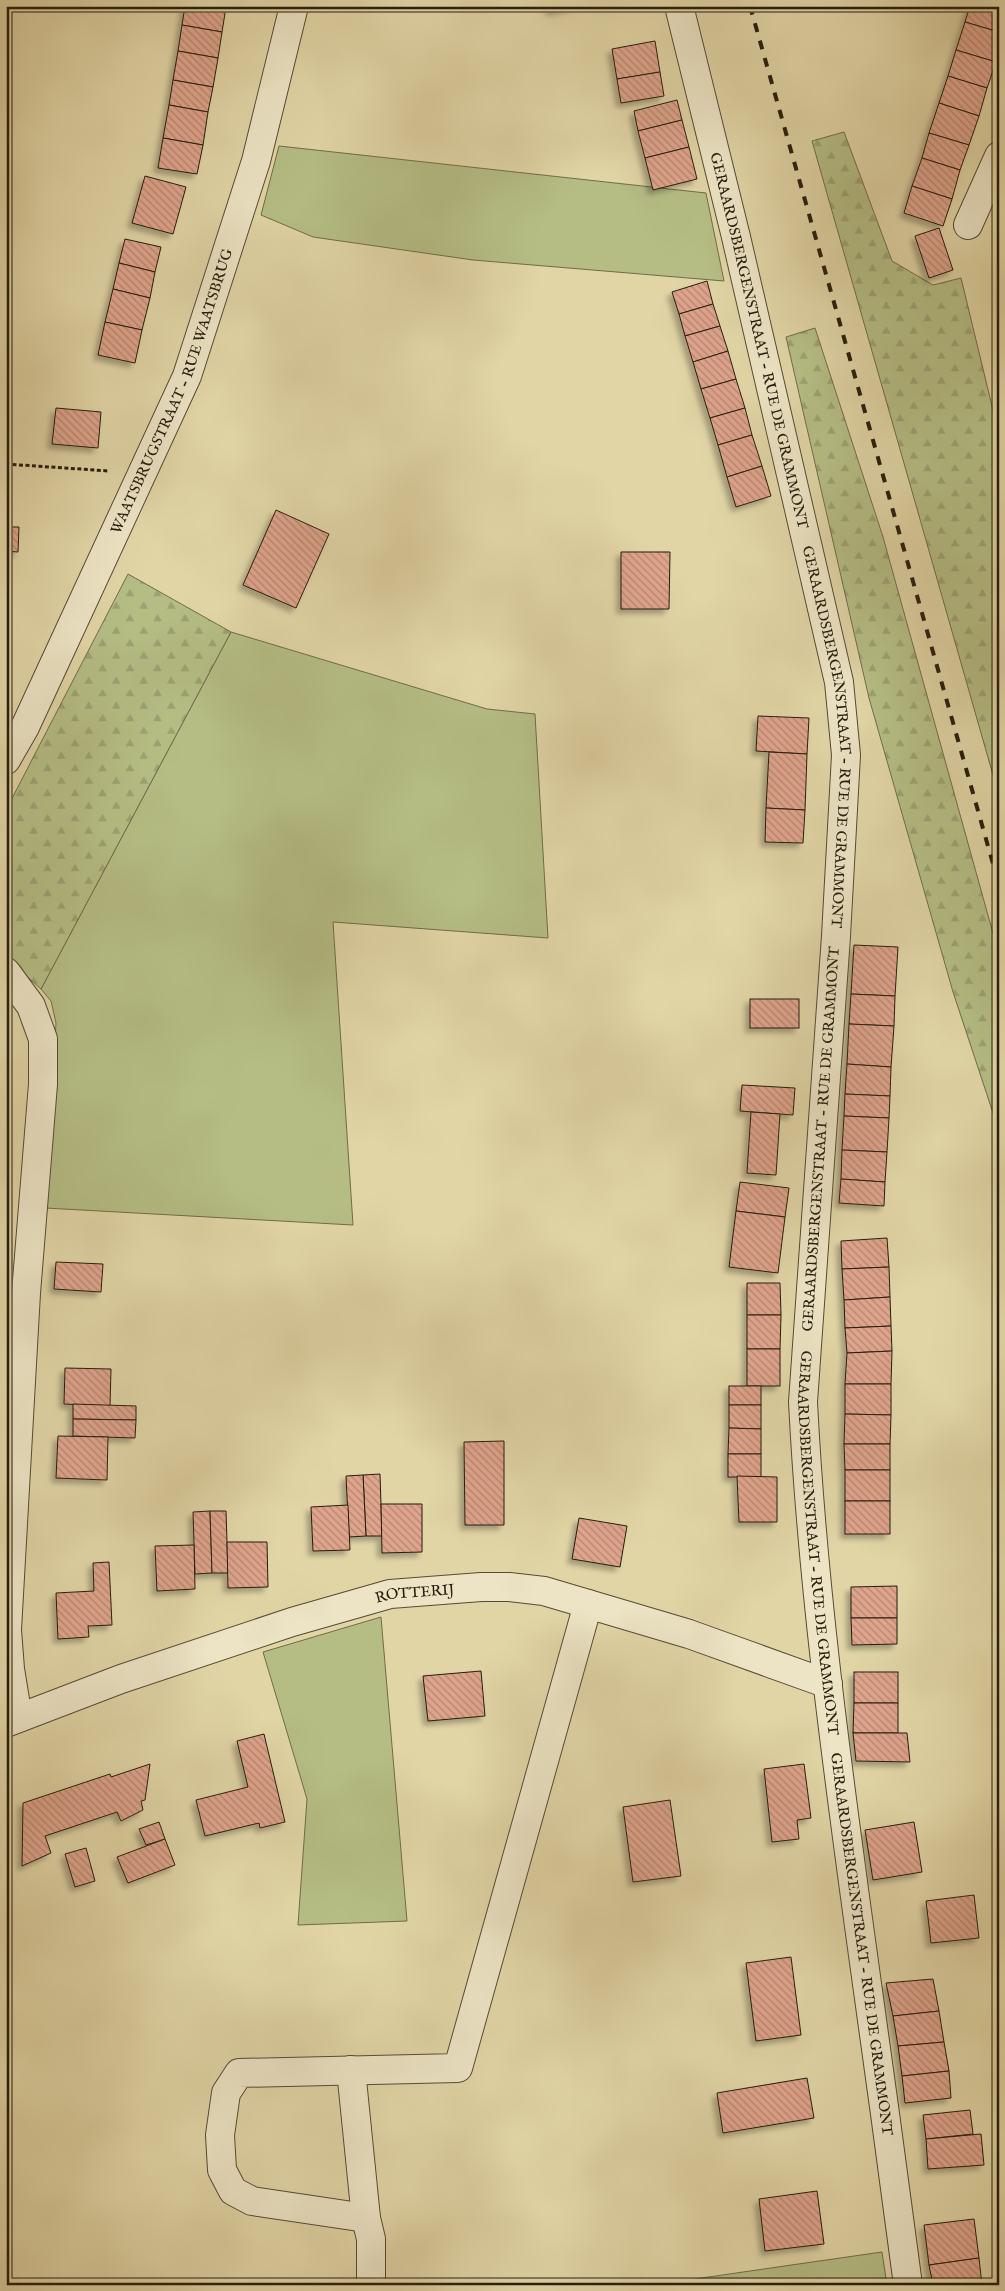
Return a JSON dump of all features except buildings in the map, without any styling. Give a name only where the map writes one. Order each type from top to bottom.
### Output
[{"type":"street","name":"WAATSBRUGSTRAAT - RUE WAATSBRUG","points":[[6,760],[29,718],[190,366],[256,161],[294,6]]},
{"type":"street","name":"GERAARDSBERGENSTRAAT - RUE DE GRAMMONT","points":[[679,6],[804,526],[839,682],[842,704],[846,755],[836,936],[803,1402],[814,1570],[841,1803],[908,2285]]},
{"type":"street","points":[[968,225],[997,170]]},
{"type":"street","points":[[6,972],[31,1006],[43,1039],[43,1084],[26,1293],[7,1630],[12,1720]]},
{"type":"street","name":"ROTTERIJ","points":[[12,1720],[121,1679],[292,1622],[390,1594],[509,1587],[544,1591],[689,1634],[828,1684]]},
{"type":"street","points":[[366,2218],[252,2201],[233,2191],[222,2170],[220,2135],[226,2093],[239,2073],[458,2068],[588,1604]]},
{"type":"street","points":[[351,2070],[366,2218],[371,2239],[371,2285]]},
{"type":"path","points":[[6,464],[142,474]]},
{"type":"green space","points":[[844,132],[892,261],[933,285],[961,278],[999,435],[999,796],[812,141]]},
{"type":"green space","points":[[279,146],[706,193],[724,281],[473,260],[313,237],[261,215]]},
{"type":"green space","points":[[815,328],[883,537],[999,955],[999,1131],[953,992],[869,698],[786,337]]},
{"type":"green space","points":[[128,574],[231,632],[41,989],[6,958],[6,810]]},
{"type":"green space","points":[[231,632],[487,709],[535,714],[548,938],[333,922],[353,1225],[45,1208],[56,1023],[51,1001],[41,989]]},
{"type":"green space","points":[[381,1617],[407,1921],[298,1925],[307,1799],[263,1652]]},
{"type":"green space","points":[[882,2252],[887,2285],[653,2285]]},
{"type":"railway","points":[[750,6],[999,885]]}]
